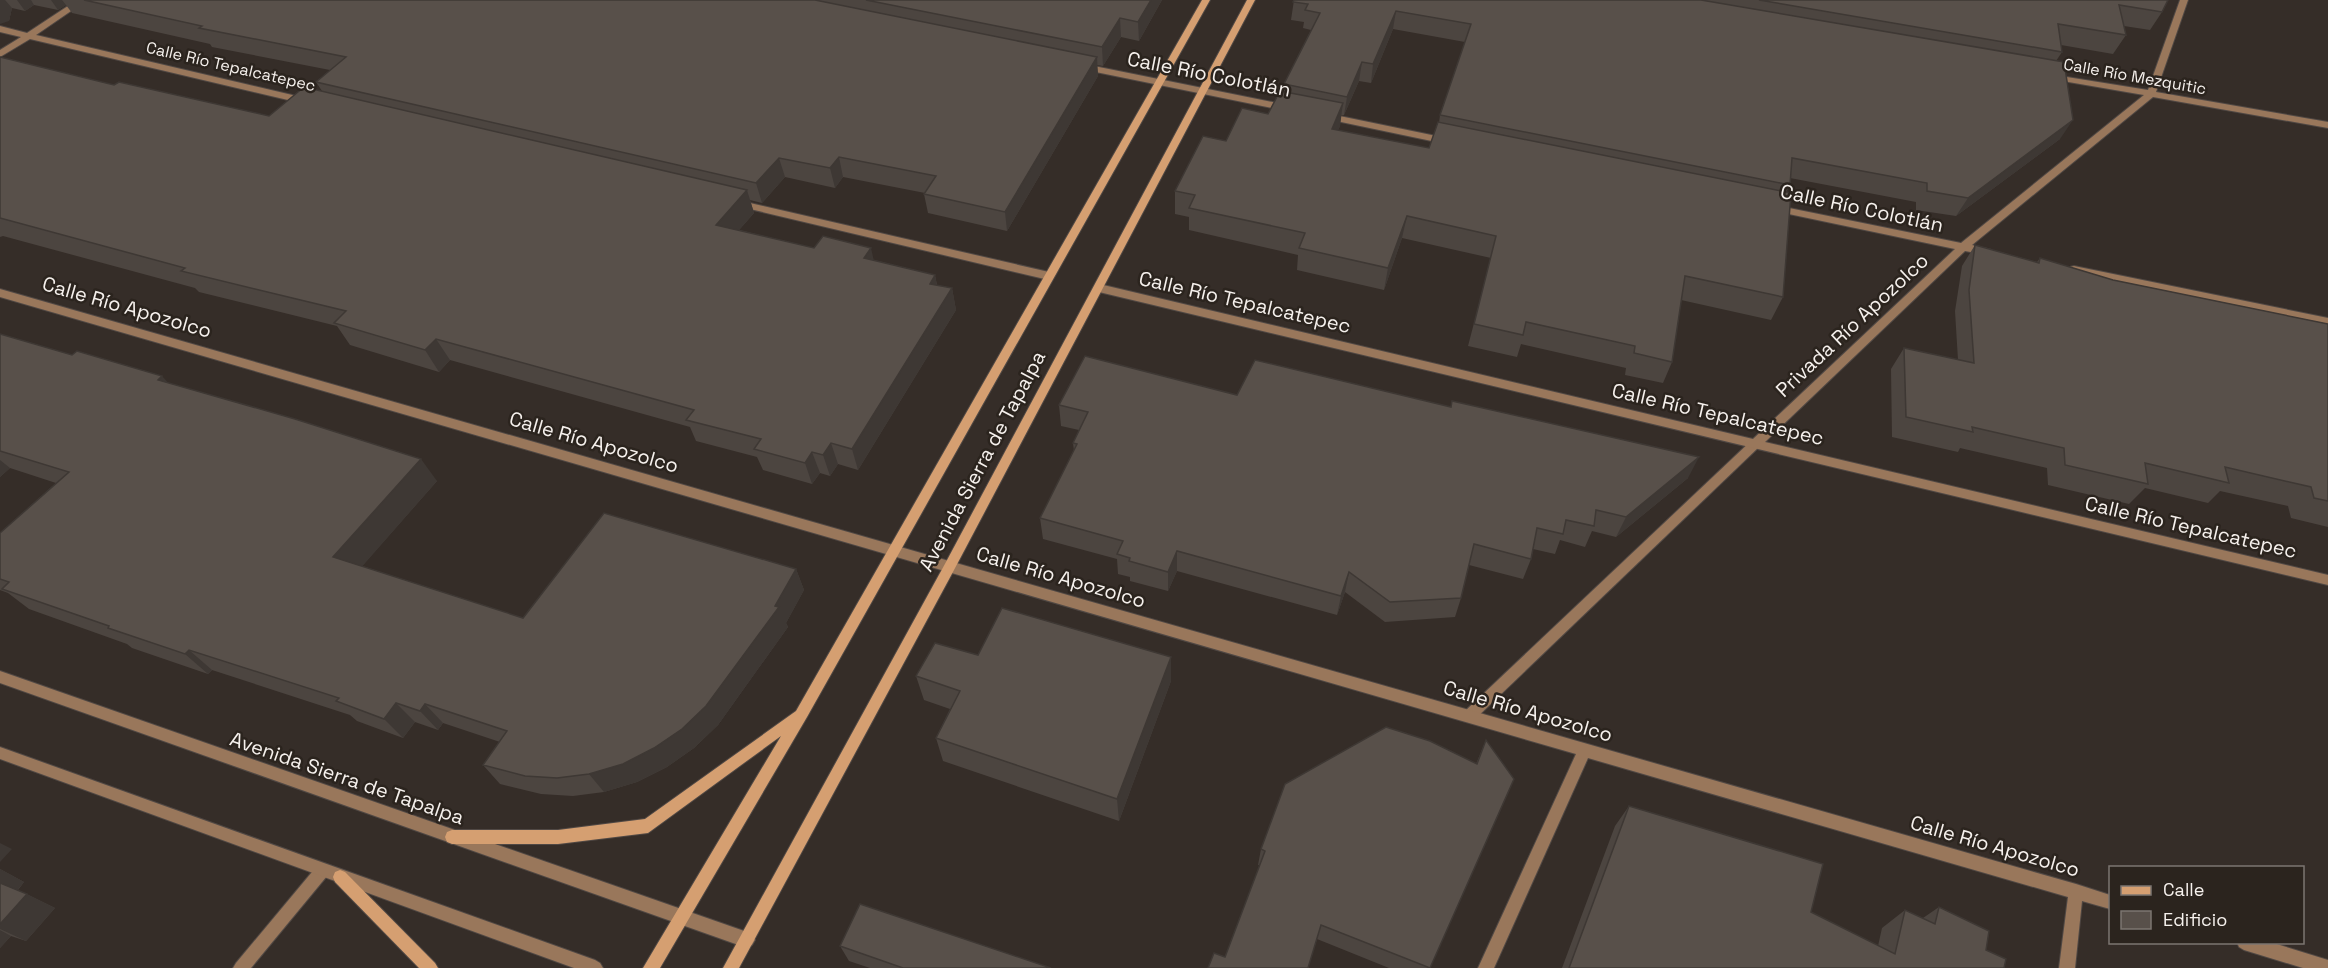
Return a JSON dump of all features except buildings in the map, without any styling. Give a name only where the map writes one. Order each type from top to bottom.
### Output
[{"type":"main road","name":"Avenida Sierra de Tapalpa","points":[[651,968],[802,713],[1206,0]]},
{"type":"main road","name":"Avenida Sierra de Tapalpa","points":[[731,968],[950,566],[1251,0]]},
{"type":"main road","points":[[452,837],[558,837],[648,826],[802,713]]},
{"type":"main road","points":[[340,877],[430,968]]},
{"type":"street","points":[[0,54],[83,0]]},
{"type":"street","points":[[2151,94],[2184,0]]},
{"type":"street","name":"Calle Río Tepalcatepec","points":[[0,29],[319,104]]},
{"type":"street","name":"Calle Río Colotlán","points":[[1078,66],[1297,110]]},
{"type":"street","name":"Calle Río Mezquitic","points":[[2035,73],[2328,125]]},
{"type":"street","name":"Privada Río Apozolco","points":[[1469,716],[1963,247],[2151,94]]},
{"type":"street","name":"Calle Río Colotlán","points":[[1308,113],[1460,144]]},
{"type":"street","points":[[725,200],[1049,276]]},
{"type":"street","name":"Calle Río Colotlán","points":[[1764,206],[1997,254]]},
{"type":"street","points":[[2066,268],[2328,321]]},
{"type":"street","name":"Calle Río Tepalcatepec","points":[[1099,288],[1755,442],[2328,580]]},
{"type":"street","name":"Calle Río Apozolco","points":[[0,292],[2109,902]]},
{"type":"street","name":"Avenida Sierra de Tapalpa","points":[[0,677],[747,940]]},
{"type":"street","points":[[1486,968],[1585,750]]},
{"type":"street","points":[[0,753],[595,968]]},
{"type":"street","points":[[241,968],[322,871]]},
{"type":"street","points":[[2067,968],[2076,891]]},
{"type":"street","points":[[2250,944],[2328,968]]}]
